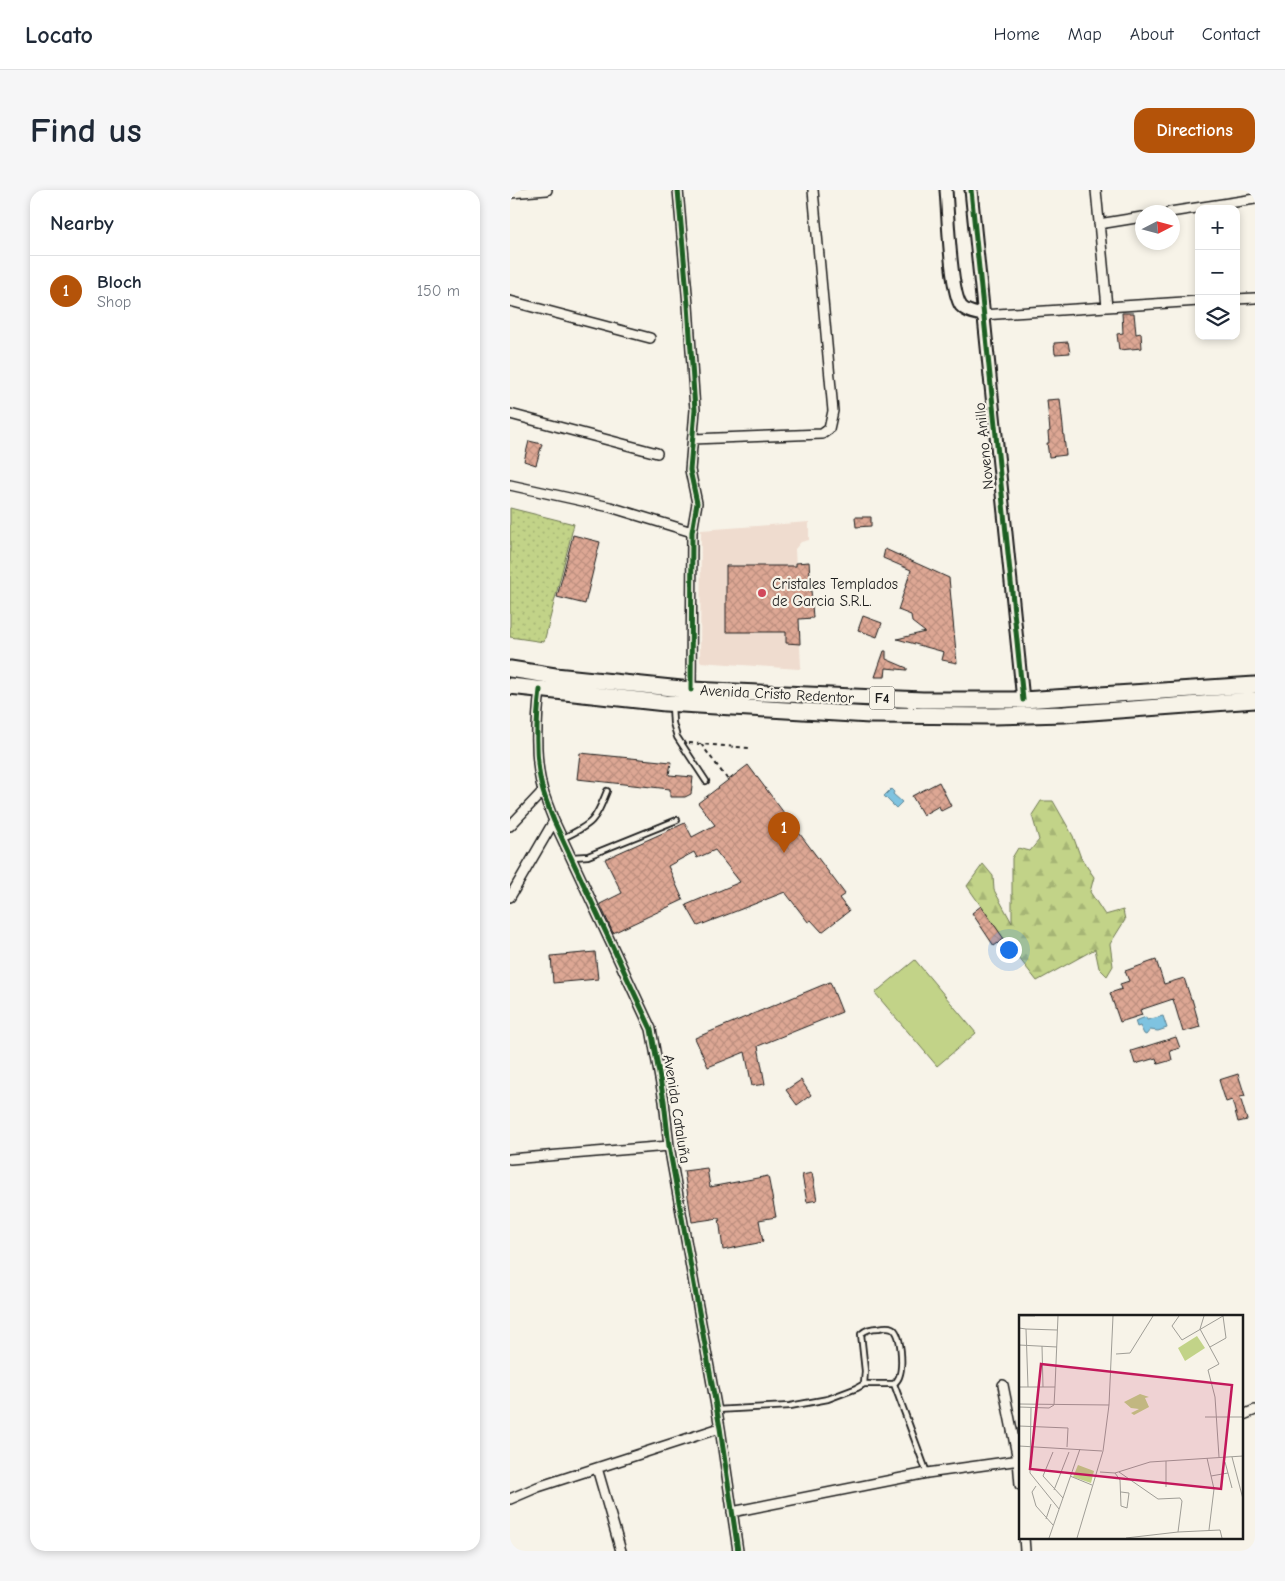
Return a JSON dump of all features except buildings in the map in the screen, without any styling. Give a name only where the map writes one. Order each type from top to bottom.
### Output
[{"type":"highway","name":"Avenida Cristo Redentor","points":[[510,669],[555,676],[691,690],[923,700],[1023,700],[1255,685]]},
{"type":"highway","name":"Avenida Cristo Redentor","points":[[510,686],[672,704],[870,715],[977,716],[1064,714],[1255,700]]},
{"type":"street","points":[[510,192],[547,190]]},
{"type":"street","points":[[678,190],[695,410],[690,470],[697,503],[692,532],[691,690]]},
{"type":"street","points":[[693,439],[822,434],[829,430],[833,411],[813,190]]},
{"type":"street","points":[[946,190],[954,284],[958,300],[965,310],[982,315],[1195,301]]},
{"type":"street","name":"Noveno Anillo","points":[[971,190],[982,315],[1023,700]]},
{"type":"street","points":[[1096,190],[1107,307]]},
{"type":"street","points":[[1180,210],[1255,199]]},
{"type":"street","points":[[1099,224],[1135,218]]},
{"type":"street","points":[[1240,299],[1255,298]]},
{"type":"street","points":[[510,301],[650,338]]},
{"type":"street","points":[[510,414],[657,452]]},
{"type":"street","points":[[510,485],[610,507],[692,532]]},
{"type":"street","name":"Avenida Cataluña","points":[[540,690],[537,752],[543,791],[554,821],[651,1029],[720,1428],[738,1551]]},
{"type":"street","points":[[510,826],[543,791]]},
{"type":"street","points":[[510,897],[554,821]]},
{"type":"street","points":[[510,1159],[670,1146]]},
{"type":"street","points":[[732,1512],[927,1473],[1019,1460],[1004,1385]]},
{"type":"street","points":[[1242,1416],[1255,1410]]},
{"type":"street","points":[[510,1499],[538,1487],[720,1428]]},
{"type":"street","points":[[597,1468],[621,1551]]},
{"type":"street","points":[[1024,1538],[1025,1551]]},
{"type":"lane","points":[[672,704],[673,723],[677,737],[706,781]]},
{"type":"lane","points":[[563,838],[586,827],[598,813],[607,791]]},
{"type":"lane","points":[[572,857],[588,856],[677,820]]},
{"type":"lane","points":[[864,1384],[865,1371],[861,1334],[865,1330],[888,1327],[896,1331],[900,1344],[902,1363],[899,1377],[894,1384]]},
{"type":"lane","points":[[716,1410],[790,1406],[828,1399],[864,1384],[894,1384]]},
{"type":"lane","points":[[894,1384],[927,1473]]},
{"type":"path","points":[[681,742],[749,748]]},
{"type":"path","points":[[701,744],[728,780]]},
{"type":"shaded area","points":[[809,522],[809,540],[801,542],[795,549],[801,667],[799,669],[700,662],[701,530]]},
{"type":"green space","points":[[510,508],[574,524],[544,642],[510,637]]},
{"type":"green space","points":[[1041,801],[1053,801],[1073,836],[1081,858],[1094,877],[1090,892],[1105,915],[1123,910],[1125,920],[1110,944],[1113,966],[1107,976],[1099,968],[1095,949],[1037,981],[1004,939],[967,886],[983,864],[993,876],[994,890],[1012,923],[1012,858],[1018,848],[1030,851],[1039,840],[1032,815]]},
{"type":"green space","points":[[915,960],[976,1033],[937,1066],[875,993]]},
{"type":"water","points":[[891,789],[894,792],[893,794],[902,802],[896,808],[884,796]]},
{"type":"water","points":[[1163,1016],[1167,1028],[1158,1031],[1150,1030],[1146,1035],[1140,1026],[1137,1027],[1135,1021],[1146,1017],[1147,1020]]},
{"type":"cycle path","points":[[678,190],[695,410],[690,470],[697,503],[692,532],[691,690]]},
{"type":"cycle path","points":[[971,190],[1023,700]]},
{"type":"cycle path","points":[[540,690],[537,754],[544,795],[554,821],[651,1029],[664,1101],[669,1146],[720,1428],[738,1551]]},
{"type":"place","name":"Cristales Templados de Garcia S.R.L.","points":[[762,593]]},
{"type":"place","name":"Bloch","points":[[784,853]]}]
